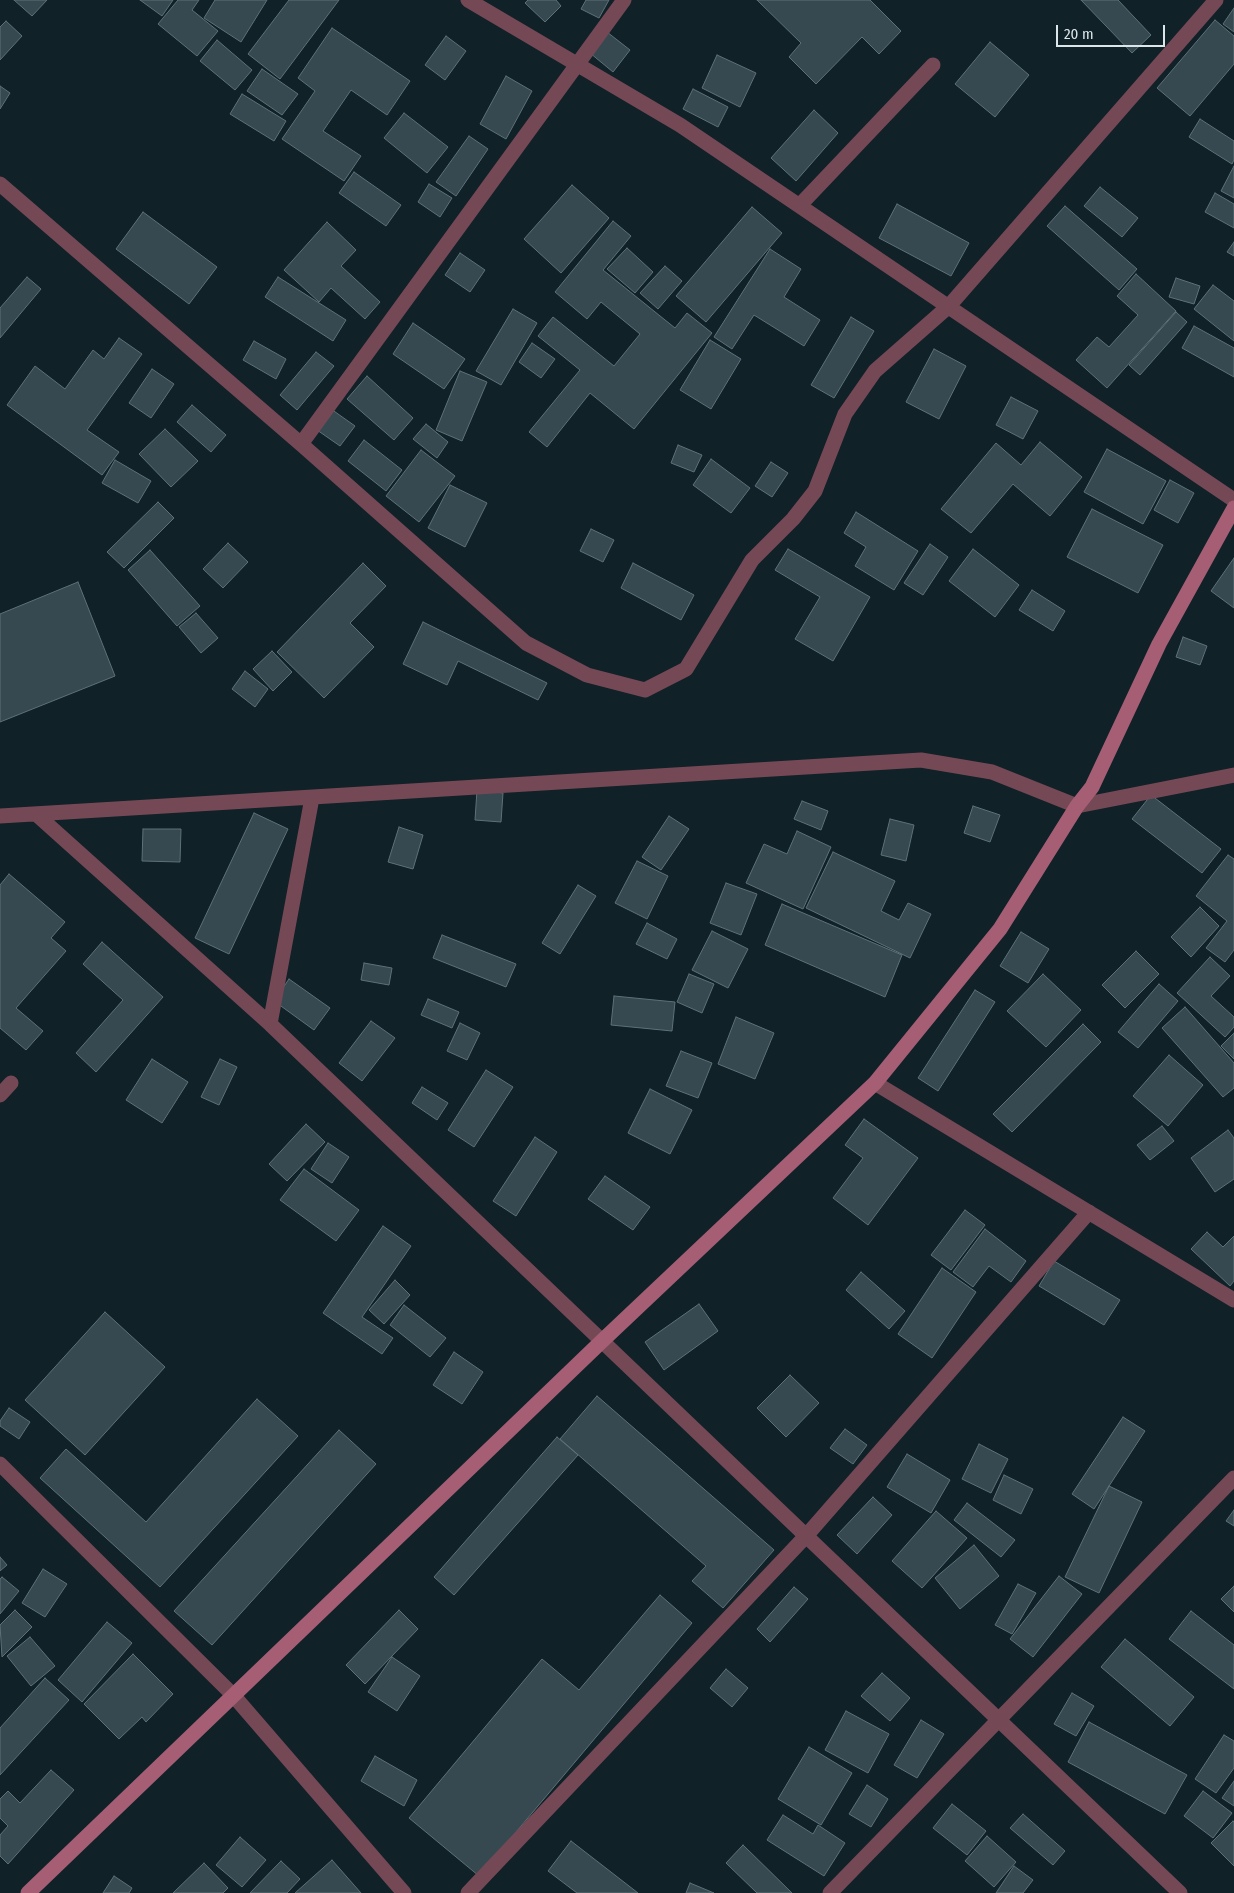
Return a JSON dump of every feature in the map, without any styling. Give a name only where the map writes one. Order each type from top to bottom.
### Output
[{"type":"street","points":[[468,0],[680,125],[1234,500]]},
{"type":"street","points":[[301,444],[624,0]]},
{"type":"street","points":[[0,184],[301,444],[526,643],[587,675],[645,690],[686,669],[752,560],[793,519],[815,491],[845,414],[875,371],[949,306],[1216,0]]},
{"type":"street","points":[[800,205],[933,65]]},
{"type":"street","points":[[28,1893],[602,1341],[875,1083],[1000,929],[1092,787],[1159,644],[1234,508]]},
{"type":"street","points":[[0,816],[921,760],[992,772],[1078,806],[1234,775]]},
{"type":"street","points":[[270,1024],[312,798]]},
{"type":"street","points":[[36,814],[270,1024],[1180,1893]]},
{"type":"street","points":[[875,1083],[1234,1300]]},
{"type":"street","points":[[0,1095],[11,1084]]},
{"type":"street","points":[[468,1893],[806,1536],[1089,1212]]},
{"type":"street","points":[[2,1470],[233,1695],[404,1893]]},
{"type":"street","points":[[830,1893],[1234,1478]]},
{"type":"building","points":[[14,0],[47,0],[32,16]]},
{"type":"building","points":[[140,0],[173,0],[162,16]]},
{"type":"building","points":[[178,0],[199,0],[192,10],[218,31],[197,56],[158,24]]},
{"type":"building","points":[[215,0],[267,0],[241,42],[204,18]]},
{"type":"building","points":[[289,0],[339,0],[280,79],[248,54]]},
{"type":"building","points":[[528,0],[556,0],[561,6],[545,22],[525,3]]},
{"type":"building","points":[[586,0],[609,0],[599,18],[581,9]]},
{"type":"building","points":[[757,0],[870,0],[901,31],[879,54],[862,37],[816,84],[789,57],[801,43]]},
{"type":"building","points":[[1081,0],[1118,0],[1151,35],[1132,53]]},
{"type":"building","points":[[1234,8],[1234,32],[1223,24]]},
{"type":"building","points":[[1215,20],[1234,36],[1234,64],[1190,116],[1157,88]]},
{"type":"building","points":[[6,21],[22,36],[0,60],[0,27]]},
{"type":"building","points":[[332,28],[410,81],[387,115],[351,90],[323,131],[361,156],[344,181],[282,139],[315,91],[298,78]]},
{"type":"building","points":[[607,32],[630,50],[613,72],[590,53]]},
{"type":"building","points":[[446,36],[466,51],[445,80],[425,65]]},
{"type":"building","points":[[217,40],[252,70],[235,90],[200,61]]},
{"type":"building","points":[[990,42],[1029,75],[995,117],[955,84]]},
{"type":"building","points":[[717,55],[756,73],[740,107],[702,88]]},
{"type":"building","points":[[262,69],[298,94],[282,115],[247,91]]},
{"type":"building","points":[[506,76],[532,91],[506,139],[480,124]]},
{"type":"building","points":[[0,86],[10,93],[0,109]]},
{"type":"building","points":[[693,89],[728,107],[718,127],[683,109]]},
{"type":"building","points":[[242,94],[286,121],[274,141],[230,114]]},
{"type":"building","points":[[814,110],[838,133],[796,181],[771,158]]},
{"type":"building","points":[[404,113],[448,147],[427,173],[384,138]]},
{"type":"building","points":[[1200,119],[1234,141],[1234,160],[1232,164],[1189,137]]},
{"type":"building","points":[[469,136],[488,149],[456,196],[436,182]]},
{"type":"building","points":[[1234,166],[1234,198],[1221,191]]},
{"type":"building","points":[[354,172],[401,205],[386,226],[339,193]]},
{"type":"building","points":[[429,184],[452,198],[440,217],[418,202]]},
{"type":"building","points":[[572,185],[609,218],[561,273],[524,239]]},
{"type":"building","points":[[1100,187],[1138,218],[1122,237],[1084,206]]},
{"type":"building","points":[[1215,193],[1234,204],[1234,228],[1205,212]]},
{"type":"building","points":[[897,204],[969,243],[951,276],[879,238]]},
{"type":"building","points":[[1065,206],[1137,269],[1119,290],[1047,226]]},
{"type":"building","points":[[752,207],[782,233],[706,322],[676,296]]},
{"type":"building","points":[[143,212],[217,267],[189,304],[116,249]]},
{"type":"building","points":[[613,221],[631,236],[603,270],[675,328],[687,313],[712,333],[634,429],[590,393],[547,447],[529,432],[580,370],[538,336],[553,317],[614,366],[640,334],[601,302],[587,319],[555,292]]},
{"type":"building","points":[[327,222],[356,250],[341,266],[380,302],[365,319],[331,288],[319,302],[284,270]]},
{"type":"building","points":[[1234,242],[1234,256],[1227,252]]},
{"type":"building","points":[[627,248],[653,272],[635,293],[607,269]]},
{"type":"building","points":[[770,249],[801,269],[784,297],[820,320],[804,346],[754,315],[732,349],[714,337]]},
{"type":"building","points":[[460,253],[485,270],[470,292],[445,275]]},
{"type":"building","points":[[665,266],[682,281],[658,309],[640,293]]},
{"type":"building","points":[[1136,274],[1176,311],[1107,388],[1076,360],[1097,337],[1109,347],[1138,315],[1117,296]]},
{"type":"building","points":[[27,277],[41,289],[0,338],[0,308]]},
{"type":"building","points":[[278,277],[346,320],[333,341],[265,297]]},
{"type":"building","points":[[1176,278],[1200,286],[1194,304],[1169,297]]},
{"type":"building","points":[[1213,285],[1234,301],[1234,341],[1194,309]]},
{"type":"building","points":[[513,309],[537,323],[501,385],[476,371]]},
{"type":"building","points":[[1176,312],[1187,322],[1140,375],[1129,365]]},
{"type":"building","points":[[851,317],[874,331],[834,398],[811,385]]},
{"type":"building","points":[[413,323],[465,359],[444,389],[393,354]]},
{"type":"building","points":[[1194,326],[1234,348],[1234,377],[1182,348]]},
{"type":"building","points":[[119,338],[142,354],[87,430],[119,452],[102,475],[7,405],[35,366],[65,389],[93,350],[104,359]]},
{"type":"building","points":[[710,340],[741,359],[711,409],[680,390]]},
{"type":"building","points":[[254,341],[286,359],[276,379],[243,360]]},
{"type":"building","points":[[532,343],[555,359],[541,378],[519,362]]},
{"type":"building","points":[[934,349],[966,366],[939,419],[906,402]]},
{"type":"building","points":[[316,352],[334,366],[297,410],[280,395]]},
{"type":"building","points":[[152,369],[174,384],[151,418],[129,403]]},
{"type":"building","points":[[460,371],[487,382],[462,441],[436,430]]},
{"type":"building","points":[[367,376],[413,418],[394,440],[347,399]]},
{"type":"building","points":[[1011,397],[1038,411],[1023,439],[996,425]]},
{"type":"building","points":[[192,405],[226,435],[211,452],[177,422]]},
{"type":"building","points":[[331,409],[355,426],[340,446],[317,430]]},
{"type":"building","points":[[426,424],[448,442],[437,458],[413,439]]},
{"type":"building","points":[[165,429],[198,461],[171,487],[139,454]]},
{"type":"building","points":[[364,440],[402,470],[386,491],[348,461]]},
{"type":"building","points":[[1040,442],[1082,477],[1050,516],[1013,484],[971,533],[941,509],[996,443],[1021,465]]},
{"type":"building","points":[[678,445],[702,455],[694,472],[671,463]]},
{"type":"building","points":[[1107,449],[1166,481],[1143,524],[1084,492]]},
{"type":"building","points":[[421,450],[455,476],[419,522],[386,496]]},
{"type":"building","points":[[711,459],[750,488],[731,513],[693,485]]},
{"type":"building","points":[[115,460],[151,481],[138,503],[102,483]]},
{"type":"building","points":[[771,462],[788,473],[772,497],[755,486]]},
{"type":"building","points":[[1170,480],[1194,493],[1178,523],[1154,510]]},
{"type":"building","points":[[450,485],[487,503],[465,547],[428,528]]},
{"type":"building","points":[[158,502],[174,518],[124,568],[107,552]]},
{"type":"building","points":[[1092,509],[1163,545],[1138,593],[1067,557]]},
{"type":"building","points":[[856,512],[918,551],[894,590],[855,566],[866,547],[844,533]]},
{"type":"building","points":[[591,529],[614,540],[603,562],[580,551]]},
{"type":"building","points":[[228,543],[248,562],[223,588],[203,569]]},
{"type":"building","points":[[930,544],[948,557],[923,595],[904,583]]},
{"type":"building","points":[[788,549],[870,597],[833,661],[795,639],[820,597],[775,570]]},
{"type":"building","points":[[973,549],[1019,585],[995,617],[949,581]]},
{"type":"building","points":[[150,550],[200,606],[177,626],[128,570]]},
{"type":"building","points":[[1234,558],[1234,608],[1211,591]]},
{"type":"building","points":[[363,563],[386,586],[350,623],[374,647],[324,698],[277,652]]},
{"type":"building","points":[[633,563],[694,595],[681,620],[621,588]]},
{"type":"building","points":[[78,582],[115,676],[0,722],[0,614]]},
{"type":"building","points":[[1032,590],[1065,611],[1053,631],[1019,610]]},
{"type":"building","points":[[196,613],[218,638],[201,653],[179,627]]},
{"type":"building","points":[[423,622],[547,683],[538,700],[458,661],[447,685],[403,664]]},
{"type":"building","points":[[1183,637],[1207,646],[1200,665],[1176,657]]},
{"type":"building","points":[[272,651],[292,672],[273,691],[253,669]]},
{"type":"building","points":[[245,671],[268,689],[255,707],[232,689]]},
{"type":"building","points":[[477,790],[503,793],[501,822],[475,820]]},
{"type":"building","points":[[1151,795],[1221,849],[1202,873],[1132,819]]},
{"type":"building","points":[[802,801],[828,811],[821,830],[794,819]]},
{"type":"building","points":[[973,806],[1000,815],[990,842],[964,833]]},
{"type":"building","points":[[254,813],[288,829],[229,954],[195,938]]},
{"type":"building","points":[[669,816],[689,829],[661,870],[642,857]]},
{"type":"building","points":[[890,819],[914,825],[906,861],[881,855]]},
{"type":"building","points":[[399,827],[423,835],[413,869],[388,862]]},
{"type":"building","points":[[143,829],[181,829],[180,862],[142,861]]},
{"type":"building","points":[[797,831],[831,847],[803,909],[746,883],[764,844],[787,854]]},
{"type":"building","points":[[833,852],[895,881],[881,911],[899,920],[908,903],[931,914],[910,958],[806,908]]},
{"type":"building","points":[[1228,855],[1234,859],[1234,950],[1225,962],[1206,948],[1227,921],[1196,896]]},
{"type":"building","points":[[637,861],[668,876],[647,919],[615,903]]},
{"type":"building","points":[[9,874],[65,922],[51,938],[66,951],[16,1008],[43,1031],[26,1050],[0,1028],[0,885]]},
{"type":"building","points":[[726,883],[757,894],[741,935],[710,923]]},
{"type":"building","points":[[578,885],[596,896],[560,954],[542,943]]},
{"type":"building","points":[[782,904],[902,955],[885,997],[765,945]]},
{"type":"building","points":[[1200,907],[1219,926],[1191,957],[1171,937]]},
{"type":"building","points":[[647,923],[677,939],[667,959],[636,944]]},
{"type":"building","points":[[712,931],[748,949],[728,988],[692,970]]},
{"type":"building","points":[[1021,932],[1049,949],[1028,983],[1000,966]]},
{"type":"building","points":[[442,935],[516,964],[506,987],[433,958]]},
{"type":"building","points":[[102,942],[163,997],[96,1072],[76,1053],[123,1000],[83,964]]},
{"type":"building","points":[[1136,951],[1159,974],[1125,1008],[1102,985]]},
{"type":"building","points":[[1210,957],[1230,976],[1211,996],[1234,1017],[1234,1027],[1225,1037],[1177,993]]},
{"type":"building","points":[[364,963],[392,968],[389,985],[361,980]]},
{"type":"building","points":[[689,974],[714,984],[702,1013],[677,1002]]},
{"type":"building","points":[[1043,974],[1081,1010],[1046,1047],[1007,1011]]},
{"type":"building","points":[[289,979],[330,1008],[314,1030],[274,1001]]},
{"type":"building","points":[[1159,984],[1178,1001],[1138,1048],[1118,1032]]},
{"type":"building","points":[[975,990],[995,1002],[938,1091],[918,1078]]},
{"type":"building","points":[[614,996],[675,1002],[672,1031],[611,1025]]},
{"type":"building","points":[[428,999],[459,1012],[452,1028],[421,1015]]},
{"type":"building","points":[[1185,1007],[1234,1063],[1234,1088],[1223,1097],[1162,1028]]},
{"type":"building","points":[[736,1017],[774,1033],[755,1079],[718,1064]]},
{"type":"building","points":[[371,1021],[395,1038],[362,1081],[339,1063]]},
{"type":"building","points":[[460,1023],[480,1033],[467,1060],[447,1051]]},
{"type":"building","points":[[1083,1024],[1101,1042],[1012,1132],[993,1114]]},
{"type":"building","points":[[1234,1033],[1234,1059],[1221,1046]]},
{"type":"building","points":[[681,1051],[712,1063],[698,1098],[666,1086]]},
{"type":"building","points":[[1169,1055],[1203,1085],[1168,1126],[1133,1096]]},
{"type":"building","points":[[152,1059],[188,1082],[162,1123],[126,1100]]},
{"type":"building","points":[[220,1059],[237,1067],[219,1105],[201,1097]]},
{"type":"building","points":[[486,1070],[513,1087],[474,1147],[448,1130]]},
{"type":"building","points":[[422,1087],[448,1103],[437,1120],[412,1103]]},
{"type":"building","points":[[650,1089],[692,1110],[670,1154],[628,1133]]},
{"type":"building","points":[[864,1119],[918,1158],[868,1225],[833,1198],[863,1158],[845,1145]]},
{"type":"building","points":[[306,1124],[325,1142],[287,1181],[269,1164]]},
{"type":"building","points":[[1162,1126],[1174,1141],[1150,1160],[1137,1145]]},
{"type":"building","points":[[1228,1130],[1234,1138],[1234,1179],[1215,1192],[1191,1158]]},
{"type":"building","points":[[535,1137],[557,1152],[516,1216],[493,1201]]},
{"type":"building","points":[[328,1143],[349,1157],[332,1183],[311,1169]]},
{"type":"building","points":[[304,1169],[359,1210],[336,1241],[280,1200]]},
{"type":"building","points":[[605,1176],[650,1207],[633,1230],[588,1199]]},
{"type":"building","points":[[965,1210],[985,1225],[951,1270],[931,1255]]},
{"type":"building","points":[[383,1226],[411,1246],[362,1317],[393,1338],[382,1354],[323,1313]]},
{"type":"building","points":[[985,1229],[1026,1261],[1011,1282],[989,1266],[973,1287],[953,1272]]},
{"type":"building","points":[[1207,1232],[1223,1247],[1234,1236],[1234,1281],[1230,1286],[1191,1249]]},
{"type":"building","points":[[1054,1261],[1120,1300],[1104,1325],[1039,1286]]},
{"type":"building","points":[[942,1268],[976,1292],[932,1358],[898,1334]]},
{"type":"building","points":[[861,1272],[905,1311],[889,1329],[846,1290]]},
{"type":"building","points":[[395,1280],[410,1295],[384,1324],[369,1310]]},
{"type":"building","points":[[699,1304],[718,1331],[664,1370],[645,1342]]},
{"type":"building","points":[[404,1305],[446,1338],[430,1357],[390,1325]]},
{"type":"building","points":[[105,1312],[165,1367],[85,1455],[25,1400]]},
{"type":"building","points":[[454,1352],[483,1372],[462,1404],[433,1385]]},
{"type":"building","points":[[790,1375],[819,1403],[786,1437],[757,1408]]},
{"type":"building","points":[[597,1396],[774,1550],[723,1608],[692,1581],[706,1566],[560,1439]]},
{"type":"building","points":[[257,1399],[298,1436],[160,1587],[40,1478],[66,1449],[146,1522]]},
{"type":"building","points":[[9,1408],[30,1422],[19,1439],[0,1426],[0,1421]]},
{"type":"building","points":[[1123,1417],[1145,1431],[1094,1509],[1072,1494]]},
{"type":"building","points":[[845,1429],[867,1445],[853,1464],[830,1448]]},
{"type":"building","points":[[339,1430],[376,1464],[212,1645],[174,1611]]},
{"type":"building","points":[[557,1437],[578,1455],[454,1595],[434,1577]]},
{"type":"building","points":[[979,1444],[1008,1459],[991,1493],[962,1479]]},
{"type":"building","points":[[907,1454],[950,1480],[931,1513],[887,1487]]},
{"type":"building","points":[[1004,1475],[1033,1489],[1021,1514],[993,1500]]},
{"type":"building","points":[[1109,1486],[1142,1502],[1099,1593],[1065,1577]]},
{"type":"building","points":[[873,1497],[892,1515],[857,1554],[837,1535]]},
{"type":"building","points":[[967,1503],[1015,1540],[1001,1557],[954,1520]]},
{"type":"building","points":[[1234,1510],[1234,1526],[1226,1521]]},
{"type":"building","points":[[936,1511],[967,1538],[922,1588],[892,1561]]},
{"type":"building","points":[[974,1545],[999,1576],[960,1609],[935,1578]]},
{"type":"building","points":[[0,1557],[7,1565],[0,1571]]},
{"type":"building","points":[[43,1569],[67,1584],[45,1617],[22,1603]]},
{"type":"building","points":[[1059,1576],[1082,1594],[1033,1657],[1010,1639]]},
{"type":"building","points":[[2,1577],[19,1591],[0,1614],[0,1579]]},
{"type":"building","points":[[1018,1584],[1036,1593],[1012,1634],[995,1625]]},
{"type":"building","points":[[1234,1586],[1234,1612],[1221,1599]]},
{"type":"building","points":[[794,1587],[808,1599],[770,1642],[757,1629]]},
{"type":"building","points":[[660,1595],[692,1623],[479,1876],[409,1818],[542,1659],[579,1690]]},
{"type":"building","points":[[15,1610],[32,1627],[2,1657],[0,1625]]},
{"type":"building","points":[[399,1610],[418,1629],[365,1684],[346,1665]]},
{"type":"building","points":[[1191,1611],[1234,1645],[1234,1689],[1169,1639]]},
{"type":"building","points":[[107,1622],[132,1643],[82,1702],[58,1680]]},
{"type":"building","points":[[30,1637],[55,1666],[31,1686],[7,1656]]},
{"type":"building","points":[[1125,1639],[1194,1697],[1170,1726],[1101,1667]]},
{"type":"building","points":[[133,1654],[173,1694],[146,1722],[142,1717],[119,1739],[84,1704]]},
{"type":"building","points":[[392,1657],[420,1676],[397,1711],[368,1692]]},
{"type":"building","points":[[726,1669],[748,1688],[732,1707],[710,1688]]},
{"type":"building","points":[[882,1673],[910,1698],[890,1721],[861,1696]]},
{"type":"building","points":[[45,1678],[69,1700],[0,1775],[0,1728]]},
{"type":"building","points":[[1072,1693],[1094,1706],[1076,1736],[1054,1724]]},
{"type":"building","points":[[846,1711],[889,1734],[868,1773],[825,1750]]},
{"type":"building","points":[[921,1720],[944,1734],[917,1778],[894,1765]]},
{"type":"building","points":[[1089,1722],[1187,1775],[1165,1814],[1068,1762]]},
{"type":"building","points":[[1224,1735],[1234,1741],[1234,1768],[1216,1793],[1195,1779]]},
{"type":"building","points":[[809,1747],[852,1773],[821,1825],[778,1799]]},
{"type":"building","points":[[375,1756],[417,1780],[404,1806],[361,1781]]},
{"type":"building","points":[[51,1770],[74,1790],[8,1864],[0,1856],[0,1835],[8,1826],[0,1818],[0,1799],[8,1791],[20,1803]]},
{"type":"building","points":[[1234,1781],[1234,1806],[1222,1798]]},
{"type":"building","points":[[867,1785],[888,1799],[871,1827],[849,1814]]},
{"type":"building","points":[[1203,1791],[1232,1813],[1213,1838],[1184,1816]]},
{"type":"building","points":[[952,1804],[986,1831],[967,1855],[933,1828]]},
{"type":"building","points":[[1023,1814],[1065,1851],[1053,1865],[1010,1828]]},
{"type":"building","points":[[783,1815],[813,1834],[818,1825],[845,1843],[824,1876],[767,1840]]},
{"type":"building","points":[[1234,1822],[1234,1866],[1211,1843]]},
{"type":"building","points":[[987,1836],[1016,1862],[994,1887],[965,1861]]},
{"type":"building","points":[[240,1837],[266,1860],[242,1887],[216,1865]]},
{"type":"building","points":[[571,1841],[638,1893],[577,1893],[548,1871]]},
{"type":"building","points":[[743,1845],[792,1893],[757,1893],[726,1863]]},
{"type":"building","points":[[332,1860],[361,1893],[295,1893]]},
{"type":"building","points":[[281,1861],[300,1879],[287,1893],[250,1893]]},
{"type":"building","points":[[204,1863],[228,1888],[223,1893],[173,1893]]},
{"type":"building","points":[[1014,1866],[1033,1880],[1023,1893],[996,1893]]},
{"type":"building","points":[[114,1876],[132,1888],[129,1893],[103,1893]]},
{"type":"building","points":[[690,1883],[714,1893],[686,1893]]}]
